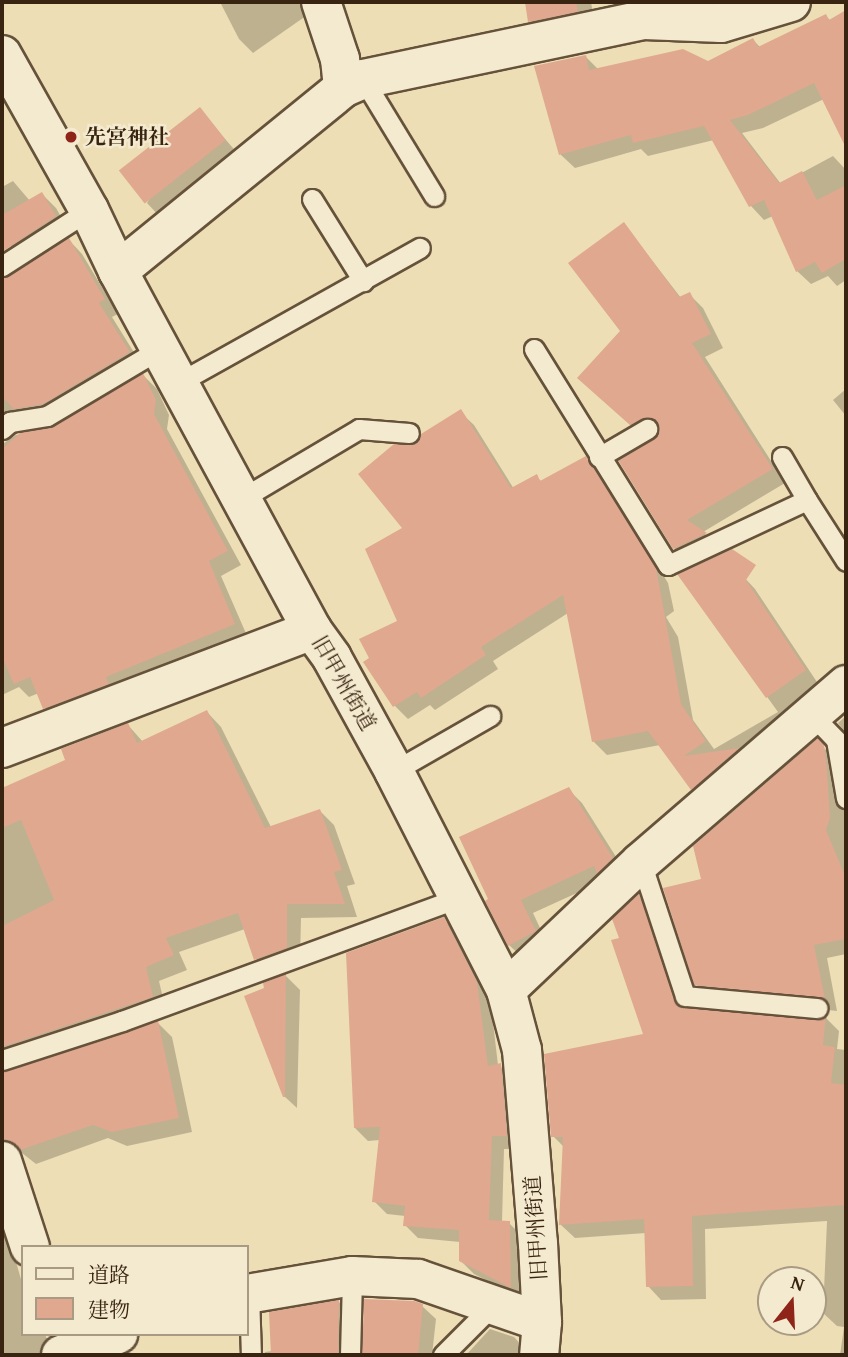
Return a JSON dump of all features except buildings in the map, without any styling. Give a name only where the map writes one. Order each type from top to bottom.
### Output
[{"type":"street","points":[[321,2],[340,59],[353,83]]},
{"type":"street","points":[[118,271],[353,83],[643,20],[721,23],[791,2]]},
{"type":"street","name":"旧甲州街道","points":[[2,55],[89,210],[118,271],[312,630],[332,658],[394,771],[506,990],[522,1050],[541,1339]]},
{"type":"street","points":[[2,748],[312,630]]},
{"type":"street","points":[[506,990],[641,862],[846,685]]},
{"type":"street","points":[[2,1161],[29,1245]]},
{"type":"street","points":[[248,1293],[352,1276],[418,1279],[493,1305],[541,1339]]},
{"type":"street","points":[[56,1336],[62,1355],[113,1336]]},
{"type":"lane","points":[[353,83],[434,196]]},
{"type":"lane","points":[[312,199],[363,281]]},
{"type":"lane","points":[[2,266],[89,210]]},
{"type":"lane","points":[[178,383],[420,248]]},
{"type":"lane","points":[[2,429],[10,422],[47,416],[160,349]]},
{"type":"lane","points":[[534,349],[598,457],[668,565],[807,500]]},
{"type":"lane","points":[[241,499],[359,429],[409,433]]},
{"type":"lane","points":[[598,457],[647,429]]},
{"type":"lane","points":[[782,457],[846,561]]},
{"type":"lane","points":[[812,715],[836,740],[846,798]]},
{"type":"lane","points":[[394,771],[490,716]]},
{"type":"lane","points":[[641,862],[685,996],[817,1008]]},
{"type":"lane","points":[[2,1060],[122,1021],[458,898]]},
{"type":"lane","points":[[350,1355],[352,1276]]},
{"type":"lane","points":[[248,1293],[251,1355]]},
{"type":"lane","points":[[443,1355],[493,1305]]},
{"type":"place","name":"先宮神社","points":[[71,137]]}]
